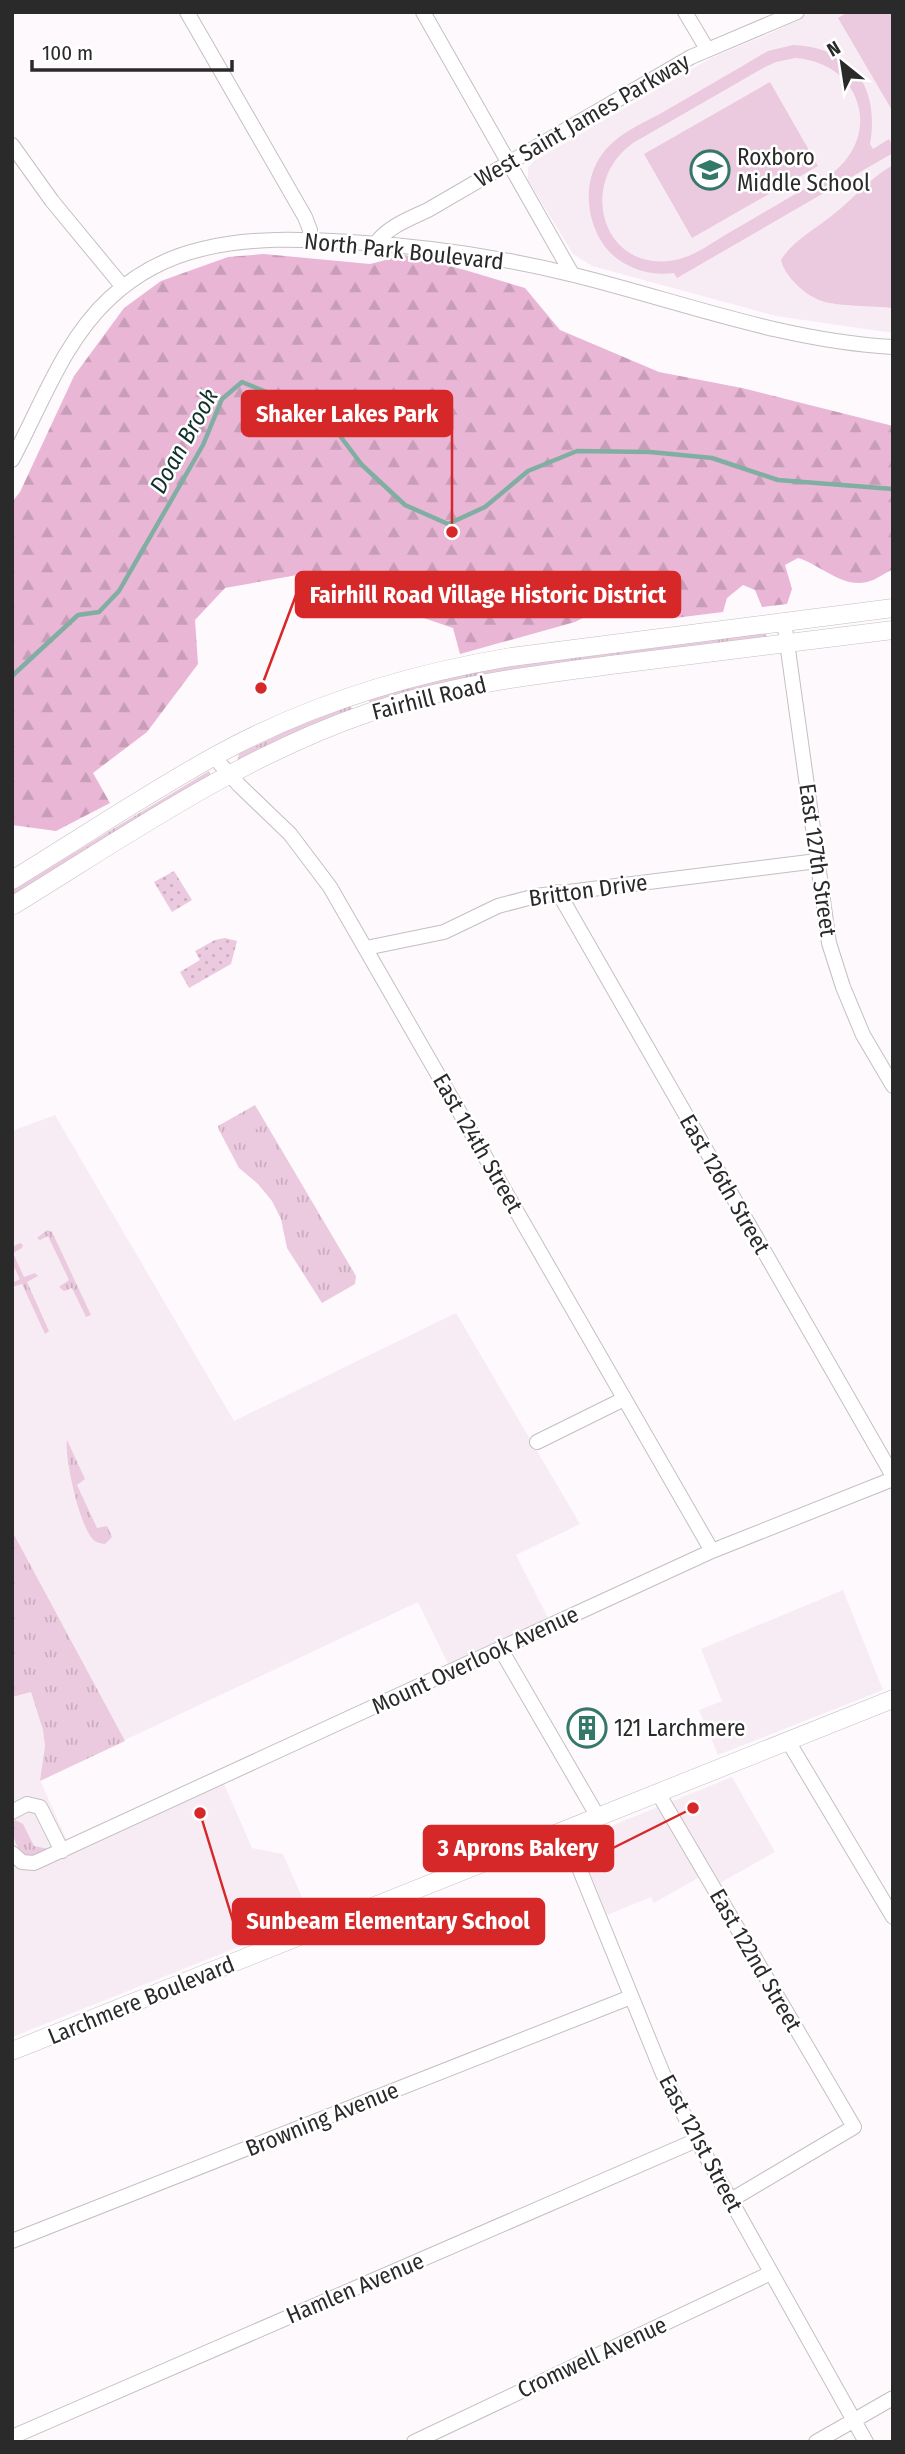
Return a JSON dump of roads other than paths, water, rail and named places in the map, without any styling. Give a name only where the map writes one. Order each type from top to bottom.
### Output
[{"type":"main road","name":"Fairhill Road","points":[[12,880],[214,757],[291,720],[356,695],[462,665],[893,608]]},
{"type":"main road","name":"Fairhill Road","points":[[12,906],[229,774],[304,738],[364,714],[420,697],[485,683],[893,630]]},
{"type":"main road","points":[[356,695],[364,714]]},
{"type":"main road","name":"Larchmere Boulevard","points":[[12,2051],[893,1699]]},
{"type":"street","points":[[187,12],[305,217],[310,239]]},
{"type":"street","points":[[423,12],[572,274]]},
{"type":"street","points":[[685,12],[706,49]]},
{"type":"street","name":"West Saint James Parkway","points":[[376,243],[399,223],[428,210],[706,49],[797,12]]},
{"type":"street","points":[[12,145],[40,185],[122,287]]},
{"type":"street","name":"North Park Boulevard","points":[[12,460],[68,352],[96,312],[122,287],[160,264],[204,248],[244,242],[310,239],[450,251],[572,274],[774,329],[820,338],[893,346]]},
{"type":"street","name":"East 127th Street","points":[[784,621],[829,943],[843,987],[863,1035],[893,1086]]},
{"type":"street","name":"East 124th Street","points":[[214,757],[290,834],[330,887],[712,1551]]},
{"type":"street","name":"Britton Drive","points":[[366,948],[435,934],[498,906],[558,892],[817,861]]},
{"type":"street","name":"East 126th Street","points":[[558,892],[893,1477]]},
{"type":"street","points":[[537,1442],[624,1399]]},
{"type":"street","name":"Mount Overlook Avenue","points":[[12,1853],[17,1859],[28,1864],[34,1863],[712,1551],[893,1477]]},
{"type":"street","points":[[500,1648],[598,1817]]},
{"type":"street","points":[[788,1741],[893,1917]]},
{"type":"street","name":"East 122nd Street","points":[[658,1793],[854,2127],[730,2200]]},
{"type":"street","points":[[12,1812],[27,1804],[40,1807],[62,1851]]},
{"type":"street","name":"East 121st Street","points":[[564,1830],[663,2074],[730,2200],[866,2442]]},
{"type":"street","name":"Browning Avenue","points":[[12,2241],[631,1997]]},
{"type":"street","name":"Hamlen Avenue","points":[[12,2437],[697,2140]]},
{"type":"street","name":"Cromwell Avenue","points":[[414,2442],[771,2273]]},
{"type":"street","points":[[816,2442],[893,2398]]},
{"type":"waterway","name":"Doan Brook","points":[[12,676],[78,615],[99,612],[119,591],[203,445],[222,399],[242,382],[325,416],[362,465],[405,505],[448,524],[485,507],[528,471],[577,451],[650,452],[712,458],[778,480],[893,489]]},
{"type":"place","name":"Roxboro Middle School","points":[[710,170]]},
{"type":"place","name":"Shaker Lakes Park","points":[[452,532]]},
{"type":"place","name":"Fairhill Road Village Historic District","points":[[261,688]]},
{"type":"place","name":"121 Larchmere","points":[[587,1728]]},
{"type":"place","name":"3 Aprons Bakery","points":[[693,1808]]},
{"type":"place","name":"Sunbeam Elementary School","points":[[200,1813]]}]
